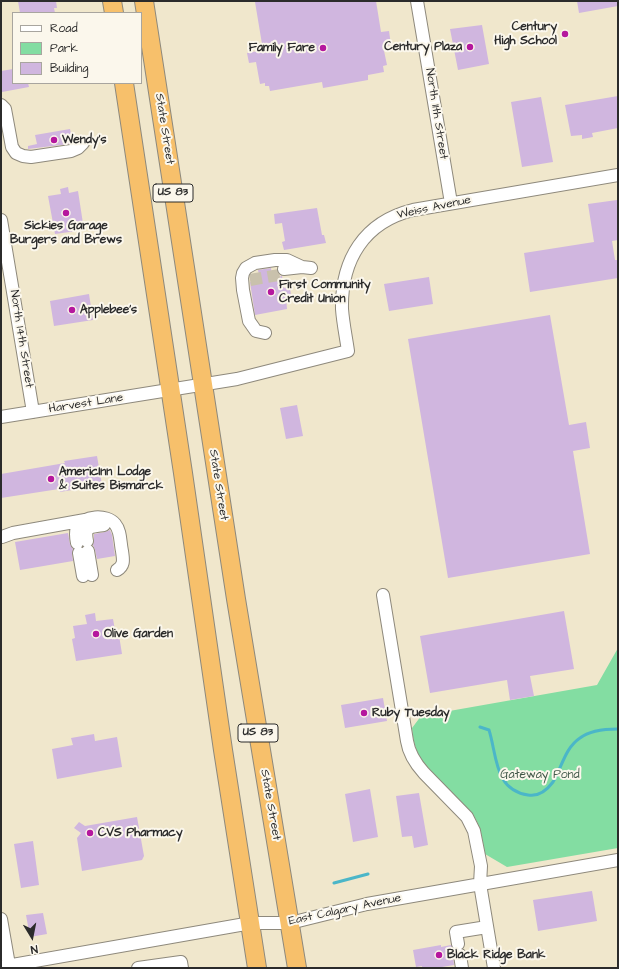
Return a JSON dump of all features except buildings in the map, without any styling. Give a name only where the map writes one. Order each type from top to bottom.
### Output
[{"type":"highway","points":[[112,1],[114,12]]},
{"type":"highway","name":"State Street","points":[[144,1],[236,599],[297,968]]},
{"type":"highway","name":"US 83","points":[[124,84],[223,750],[258,968]]},
{"type":"street","name":"North 11th Street","points":[[417,1],[451,203]]},
{"type":"street","points":[[1,105],[5,109],[12,147],[19,155],[30,157],[71,151],[78,148],[83,143]]},
{"type":"street","name":"Weiss Avenue","points":[[170,390],[252,376],[348,351],[343,322],[342,297],[350,261],[361,242],[373,229],[394,216],[413,210],[451,203],[618,175]]},
{"type":"street","name":"North 14th Street","points":[[1,220],[33,412]]},
{"type":"street","points":[[266,333],[256,331],[250,325],[243,290],[243,273],[250,265],[268,261],[282,260],[306,267],[284,271]]},
{"type":"street","points":[[243,290],[245,283],[250,277]]},
{"type":"street","name":"Harvest Lane","points":[[1,417],[170,390]]},
{"type":"street","points":[[2,537],[13,533],[104,517],[113,522],[118,530],[123,560],[122,566],[117,570]]},
{"type":"street","points":[[83,547],[76,536],[79,524],[85,520]]},
{"type":"street","points":[[88,575],[83,547],[86,532],[89,527],[113,522]]},
{"type":"street","points":[[383,595],[410,753],[418,766],[467,817],[472,824],[476,837],[481,866],[480,884],[494,968]]},
{"type":"street","name":"East Calgary Avenue","points":[[5,966],[57,962],[251,923],[290,923],[367,904],[618,860]]},
{"type":"street","points":[[1,919],[5,966]]},
{"type":"street","points":[[462,968],[456,932],[488,927]]},
{"type":"street","points":[[138,968],[181,962],[182,968]]},
{"type":"green space","name":"Gateway Pond","points":[[618,648],[618,848],[507,867],[485,854],[481,832],[471,812],[422,762],[415,746],[412,728],[421,716],[597,685]]},
{"type":"waterway","points":[[480,727],[489,730],[496,760],[503,779],[517,792],[528,795],[539,794],[551,785],[567,752],[575,742],[584,735],[603,730],[618,729]]},
{"type":"waterway","points":[[334,883],[368,874]]},
{"type":"tunnel","points":[[250,280],[284,274]]},
{"type":"place","name":"Century High School","points":[[565,34]]},
{"type":"place","name":"Century Plaza","points":[[470,47]]},
{"type":"place","name":"Family Fare","points":[[323,48]]},
{"type":"place","name":"Wendy's","points":[[54,140]]},
{"type":"place","name":"Sickies Garage Burgers and Brews","points":[[66,213]]},
{"type":"place","name":"First Community Credit Union","points":[[271,292]]},
{"type":"place","name":"Applebee's","points":[[72,310]]},
{"type":"place","name":"AmericInn Lodge & Suites Bismarck","points":[[51,479]]},
{"type":"place","name":"Olive Garden","points":[[96,634]]},
{"type":"place","name":"Ruby Tuesday","points":[[364,713]]},
{"type":"place","name":"CVS Pharmacy","points":[[90,833]]},
{"type":"place","name":"Black Ridge Bank","points":[[439,955]]}]
